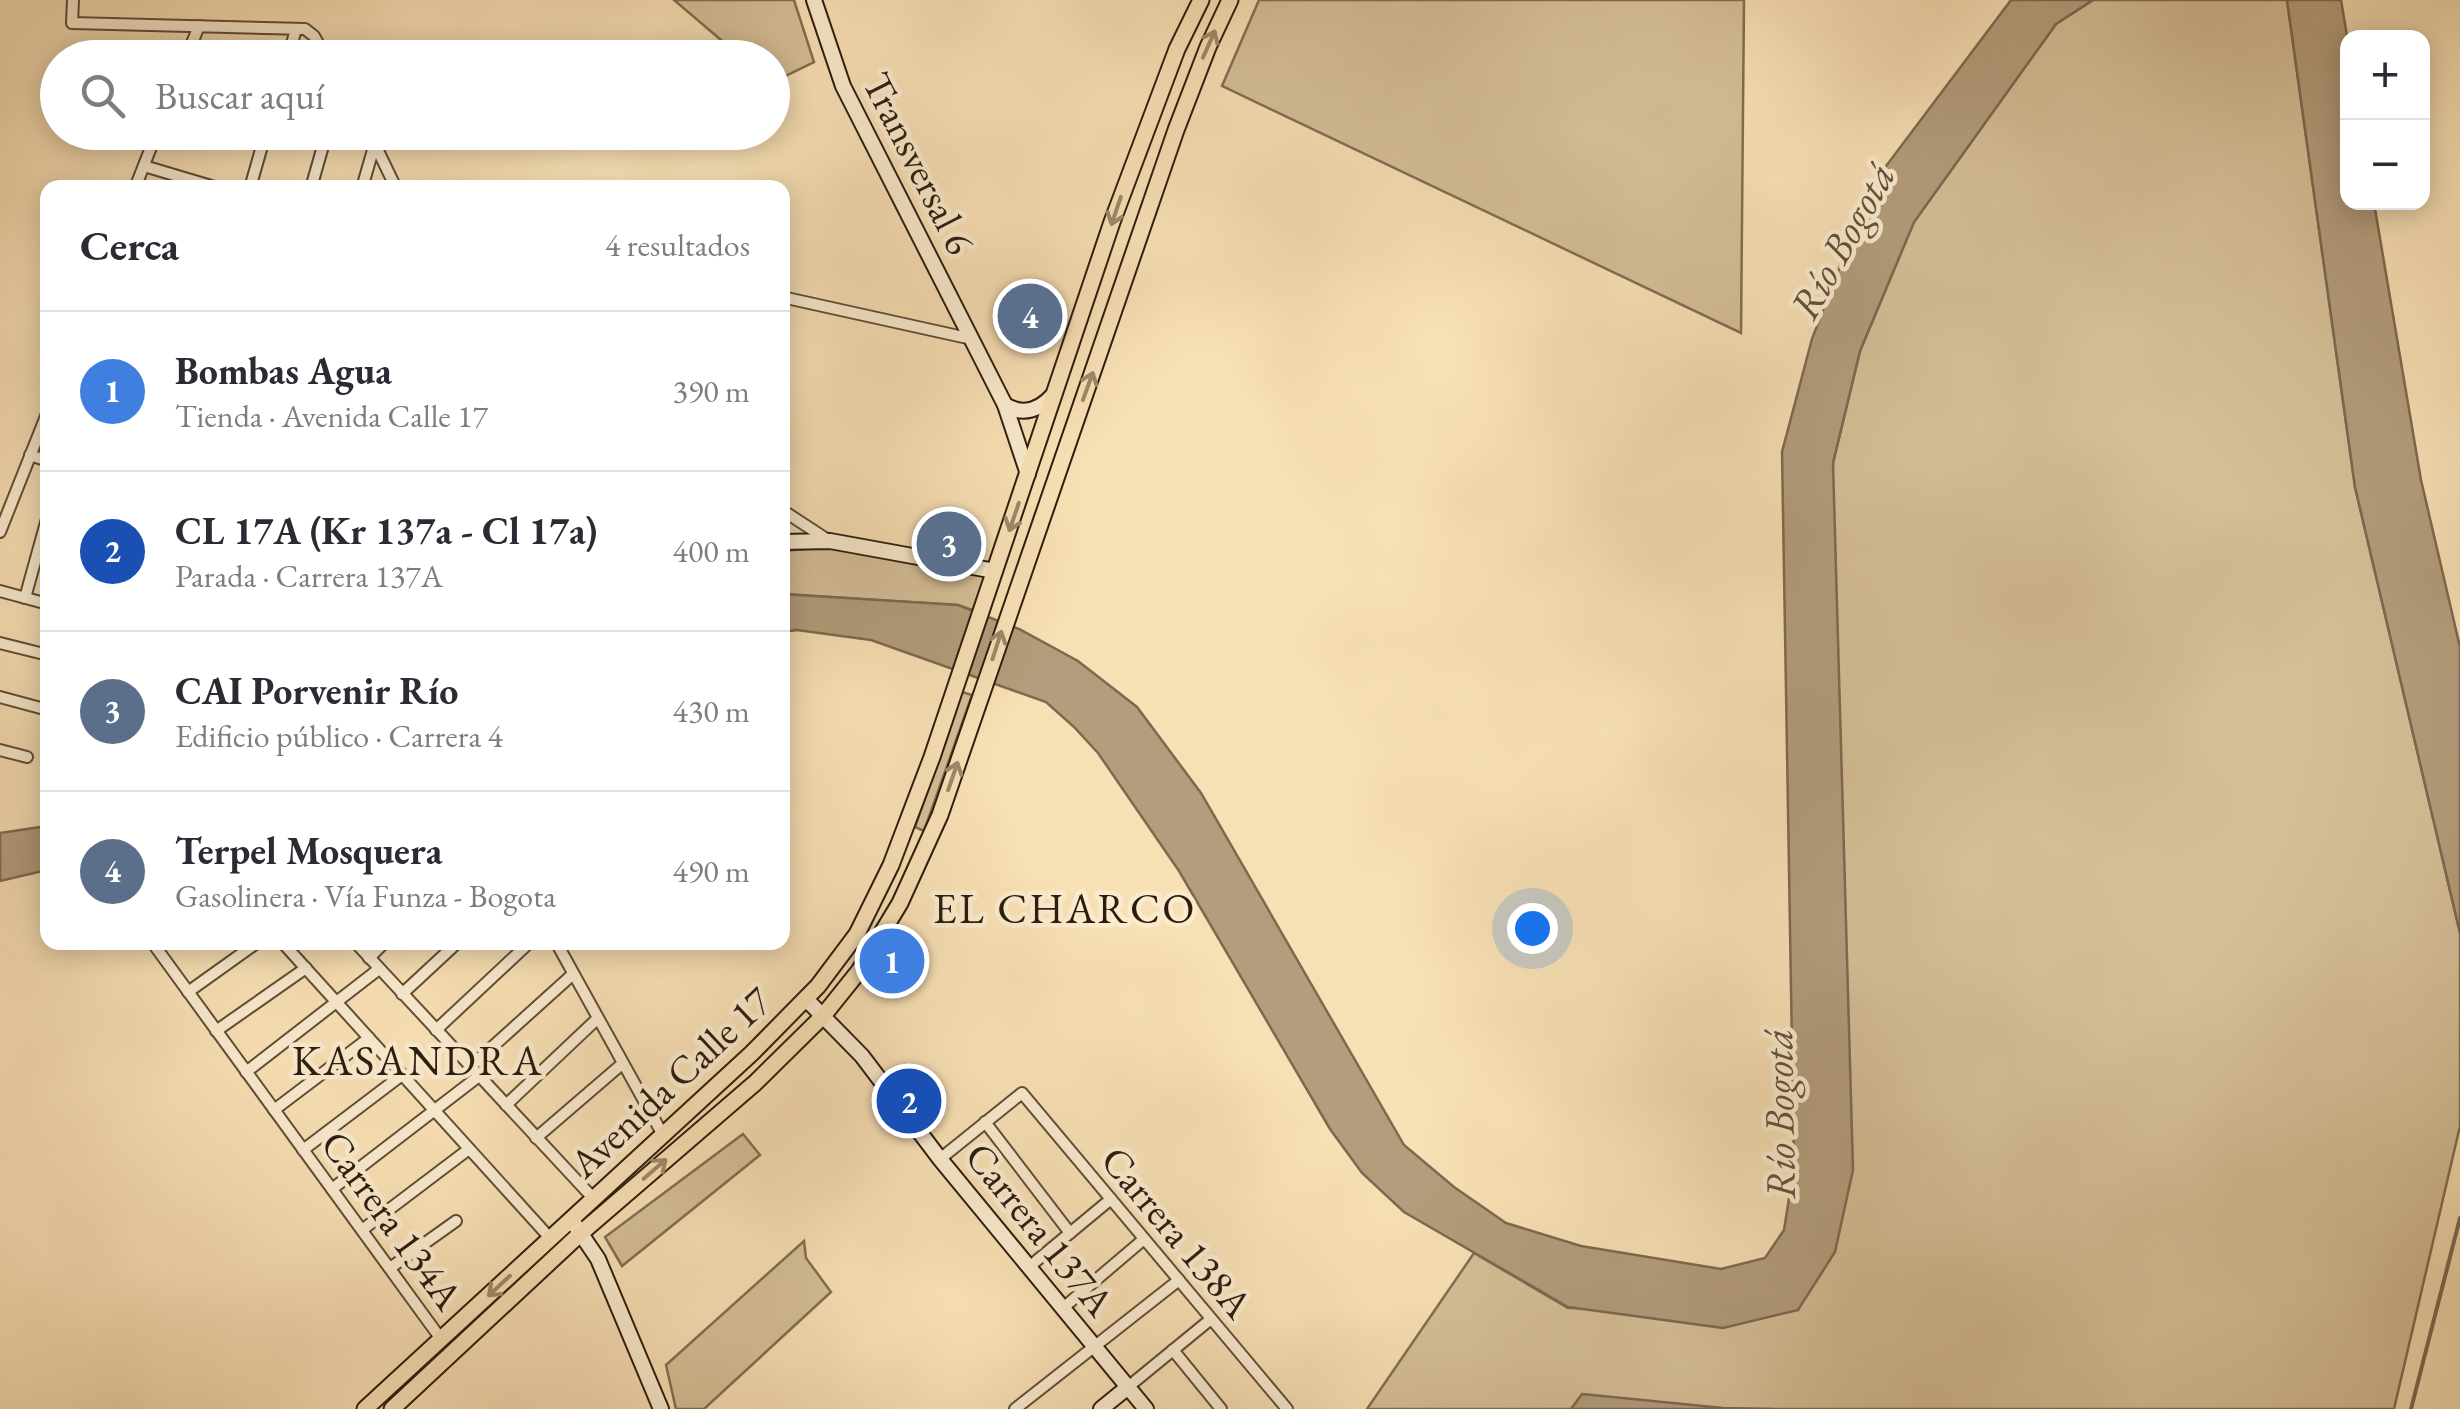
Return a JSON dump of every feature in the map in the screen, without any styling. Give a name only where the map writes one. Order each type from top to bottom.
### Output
[{"type":"main road","name":"Avenida Calle 17","points":[[365,1409],[550,1238],[575,1226],[593,1198],[806,999],[857,934],[900,844],[1150,119],[1201,0]]},
{"type":"main road","name":"Avenida Calle 17","points":[[392,1409],[575,1226],[756,1083],[824,1016],[881,936],[940,815],[1176,130],[1230,0]]},
{"type":"main road","points":[[1150,119],[1176,130]]},
{"type":"main road","points":[[900,844],[923,854]]},
{"type":"street","points":[[73,0],[72,23],[309,30],[315,40]]},
{"type":"street","name":"Transversal 6","points":[[814,0],[842,86],[1006,405],[1028,474]]},
{"type":"street","points":[[193,40],[198,26]]},
{"type":"street","points":[[293,40],[296,30]]},
{"type":"street","points":[[138,180],[150,150]]},
{"type":"street","points":[[252,180],[261,150]]},
{"type":"street","points":[[313,180],[322,150]]},
{"type":"street","points":[[364,180],[370,150]]},
{"type":"street","points":[[378,150],[392,180]]},
{"type":"street","points":[[144,166],[191,180]]},
{"type":"street","points":[[790,299],[972,340]]},
{"type":"street","points":[[1006,405],[1020,411],[1036,409],[1056,392]]},
{"type":"street","points":[[0,532],[40,431]]},
{"type":"street","points":[[30,456],[40,459]]},
{"type":"street","points":[[790,515],[830,541]]},
{"type":"street","points":[[790,542],[830,541],[995,571]]},
{"type":"street","points":[[25,598],[40,544]]},
{"type":"street","points":[[0,591],[40,602]]},
{"type":"street","points":[[0,643],[40,654]]},
{"type":"street","points":[[0,697],[40,708]]},
{"type":"street","points":[[0,750],[27,757]]},
{"type":"street","name":"Carrera 134A","points":[[157,950],[442,1339]]},
{"type":"street","points":[[188,992],[247,950]]},
{"type":"street","points":[[289,950],[550,1238]]},
{"type":"street","points":[[362,950],[593,1198]]},
{"type":"street","points":[[369,958],[377,950]]},
{"type":"street","points":[[402,994],[449,950]]},
{"type":"street","points":[[436,1030],[521,950]]},
{"type":"street","points":[[560,950],[663,1135]]},
{"type":"street","points":[[216,1030],[306,968]]},
{"type":"street","points":[[246,1072],[379,969]]},
{"type":"street","points":[[470,1067],[572,976]]},
{"type":"street","name":"Carrera 137A","points":[[806,999],[862,1056],[940,1159],[1146,1409]]},
{"type":"street","points":[[506,1105],[597,1020]]},
{"type":"street","points":[[274,1110],[369,1038]]},
{"type":"street","points":[[536,1138],[622,1064]]},
{"type":"street","points":[[303,1150],[402,1075]]},
{"type":"street","points":[[332,1188],[480,1076]]},
{"type":"street","name":"Carrera 138A","points":[[985,1122],[1022,1093],[1286,1409]]},
{"type":"street","points":[[940,1159],[985,1122],[1070,1233]]},
{"type":"street","points":[[362,1230],[469,1148]]},
{"type":"street","points":[[1029,1267],[1111,1199]]},
{"type":"street","points":[[390,1268],[456,1221]]},
{"type":"street","points":[[575,1226],[598,1259],[661,1409]]},
{"type":"street","points":[[1063,1308],[1144,1239]]},
{"type":"street","points":[[1015,1409],[1178,1280]]},
{"type":"street","points":[[1101,1409],[1211,1319]]},
{"type":"street","points":[[1172,1350],[1221,1409]]},
{"type":"shaded area","points":[[674,0],[794,0],[814,62],[790,74],[790,40],[721,40]]},
{"type":"shaded area","points":[[1259,0],[1744,0],[1741,333],[1222,86]]},
{"type":"shaded area","points":[[2011,0],[2093,0],[2056,24],[1914,222],[1860,351],[1833,463],[1853,1170],[1835,1252],[1798,1310],[1723,1328],[1568,1307],[1404,1212],[1362,1173],[1330,1129],[1179,871],[1098,753],[1074,727],[1046,702],[871,640],[790,631],[790,594],[958,605],[1019,629],[1078,661],[1137,707],[1201,793],[1404,1145],[1506,1223],[1581,1246],[1721,1269],[1765,1258],[1784,1230],[1794,1167],[1782,452],[1812,339],[1871,186]]},
{"type":"shaded area","points":[[2093,0],[2287,0],[2355,487],[2460,933],[2460,1126],[2394,1409],[1367,1409],[1474,1253],[1568,1308],[1798,1310],[1833,463],[1860,351],[1914,222],[2056,24]]},
{"type":"shaded area","points":[[2287,0],[2341,0],[2346,30],[2340,30],[2340,210],[2375,210],[2421,480],[2460,647],[2460,933],[2355,487]]},
{"type":"shaded area","points":[[833,547],[986,576],[975,611],[958,605],[790,594],[790,550]]},
{"type":"shaded area","points":[[962,692],[972,695],[924,831],[915,827]]},
{"type":"shaded area","points":[[40,827],[40,872],[0,881],[0,833]]},
{"type":"shaded area","points":[[743,1134],[760,1155],[622,1266],[605,1237]]},
{"type":"shaded area","points":[[804,1241],[806,1258],[831,1292],[704,1409],[676,1409],[666,1365]]},
{"type":"shaded area","points":[[1582,1394],[1723,1408],[1774,1409],[1571,1409]]},
{"type":"waterway","points":[[2411,1409],[2460,1218]]},
{"type":"place","name":"Terpel Mosquera","points":[[1030,316]]},
{"type":"place","name":"CAI Porvenir Río","points":[[949,544]]},
{"type":"place","name":"Bombas Agua","points":[[892,961]]},
{"type":"place","name":"CL 17A (Kr 137a - Cl 17a)","points":[[909,1101]]},
{"type":"district","name":"EL CHARCO","points":[[1065,908]]},
{"type":"district","name":"KASANDRA","points":[[418,1060]]},
{"type":"water label","name":"Río Bogotá","points":[[1842,241]]},
{"type":"water label","name":"Río Bogotá","points":[[1779,1114]]}]
